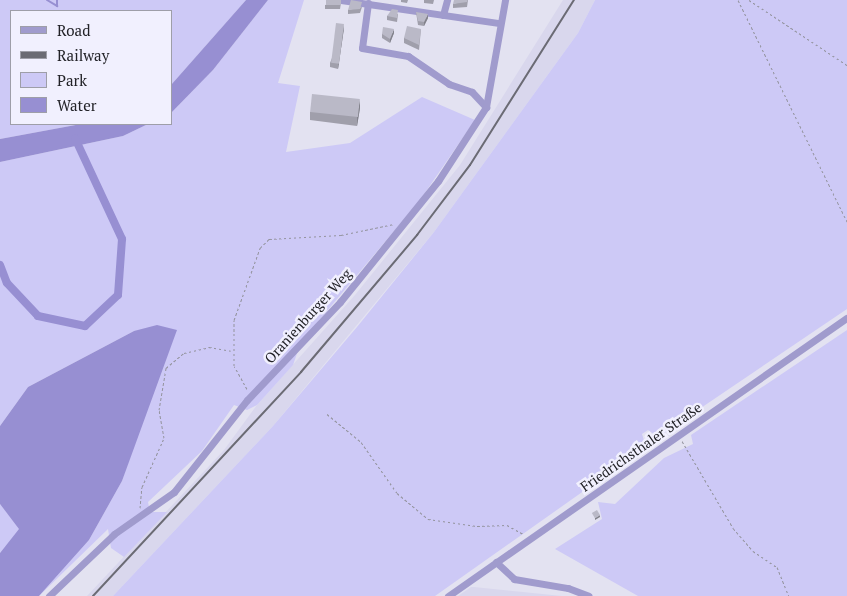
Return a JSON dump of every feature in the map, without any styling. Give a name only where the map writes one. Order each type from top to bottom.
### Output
[{"type":"street","points":[[341,0],[499,23]]},
{"type":"street","points":[[443,15],[447,0]]},
{"type":"street","name":"Oranienburger Weg","points":[[49,596],[114,534],[174,492],[252,395],[334,309],[438,181],[486,107],[504,0]]},
{"type":"street","points":[[368,3],[362,48],[408,56],[449,84],[472,92],[486,107]]},
{"type":"street","name":"Friedrichsthaler Straße","points":[[448,596],[847,318]]},
{"type":"street","points":[[496,562],[514,579],[556,585],[589,596]]},
{"type":"path","points":[[738,0],[847,222]]},
{"type":"path","points":[[749,0],[847,65]]},
{"type":"path","points":[[252,395],[234,366],[232,351],[234,320],[254,261],[269,239],[341,235],[404,223]]},
{"type":"path","points":[[140,516],[142,487],[164,438],[159,410],[166,368],[184,353],[208,347],[232,351]]},
{"type":"path","points":[[327,414],[361,442],[397,493],[428,519],[477,526],[507,525],[529,540]]},
{"type":"path","points":[[679,436],[733,528],[753,551],[777,567],[789,596]]},
{"type":"shaded area","points":[[563,0],[595,0],[578,33],[434,232],[273,426],[113,596],[87,596],[224,450],[257,405],[355,295],[460,165]]},
{"type":"shaded area","points":[[474,587],[562,596],[458,596]]},
{"type":"green space","points":[[0,0],[246,0],[172,84],[172,10],[10,10],[10,125],[76,125],[0,139]]},
{"type":"green space","points":[[268,0],[304,0],[278,83],[300,86],[286,152],[350,143],[422,97],[475,120],[420,200],[301,342],[293,365],[257,405],[247,410],[234,405],[202,451],[148,502],[150,512],[167,512],[124,557],[111,548],[108,529],[39,596],[89,540],[122,481],[146,408],[134,331],[28,387],[0,426],[0,162],[123,136],[146,125],[172,125],[172,112],[213,70]]},
{"type":"green space","points":[[595,0],[847,0],[847,309],[658,437],[648,430],[642,434],[646,447],[435,596],[113,596],[273,426],[434,232],[578,33]]},
{"type":"green space","points":[[847,330],[847,596],[638,596],[555,549],[602,519],[598,502],[615,504],[664,458],[693,444],[691,435]]},
{"type":"green space","points":[[0,504],[20,529],[0,553]]},
{"type":"water","points":[[246,0],[268,0],[213,70],[172,112],[172,84]]},
{"type":"water","points":[[76,125],[146,125],[123,136],[0,162],[0,139]]},
{"type":"water","points":[[157,325],[177,330],[122,481],[89,540],[39,596],[0,596],[0,553],[19,529],[0,504],[0,426],[28,387],[134,331]]},
{"type":"building","points":[[326,0],[341,0],[341,5],[326,5]]},
{"type":"building","points":[[351,0],[362,2],[360,9],[348,10]]},
{"type":"building","points":[[454,0],[467,0],[467,2],[453,4]]},
{"type":"building","points":[[392,9],[398,10],[397,18],[387,16]]},
{"type":"building","points":[[416,12],[428,14],[424,22],[418,21]]},
{"type":"building","points":[[336,23],[344,24],[339,64],[331,63]]},
{"type":"building","points":[[407,26],[421,29],[419,45],[404,38]]},
{"type":"building","points":[[383,27],[394,29],[390,39],[382,34]]},
{"type":"building","points":[[312,94],[360,99],[358,117],[310,112]]},
{"type":"building","points":[[597,510],[600,515],[595,518],[592,513]]},
{"type":"waterway","points":[[47,0],[57,6],[57,0]]},
{"type":"waterway","points":[[0,265],[7,283],[38,316],[85,326],[118,295],[122,239],[75,138]]},
{"type":"railway","points":[[93,596],[301,372],[417,235],[470,165],[574,0]]}]
